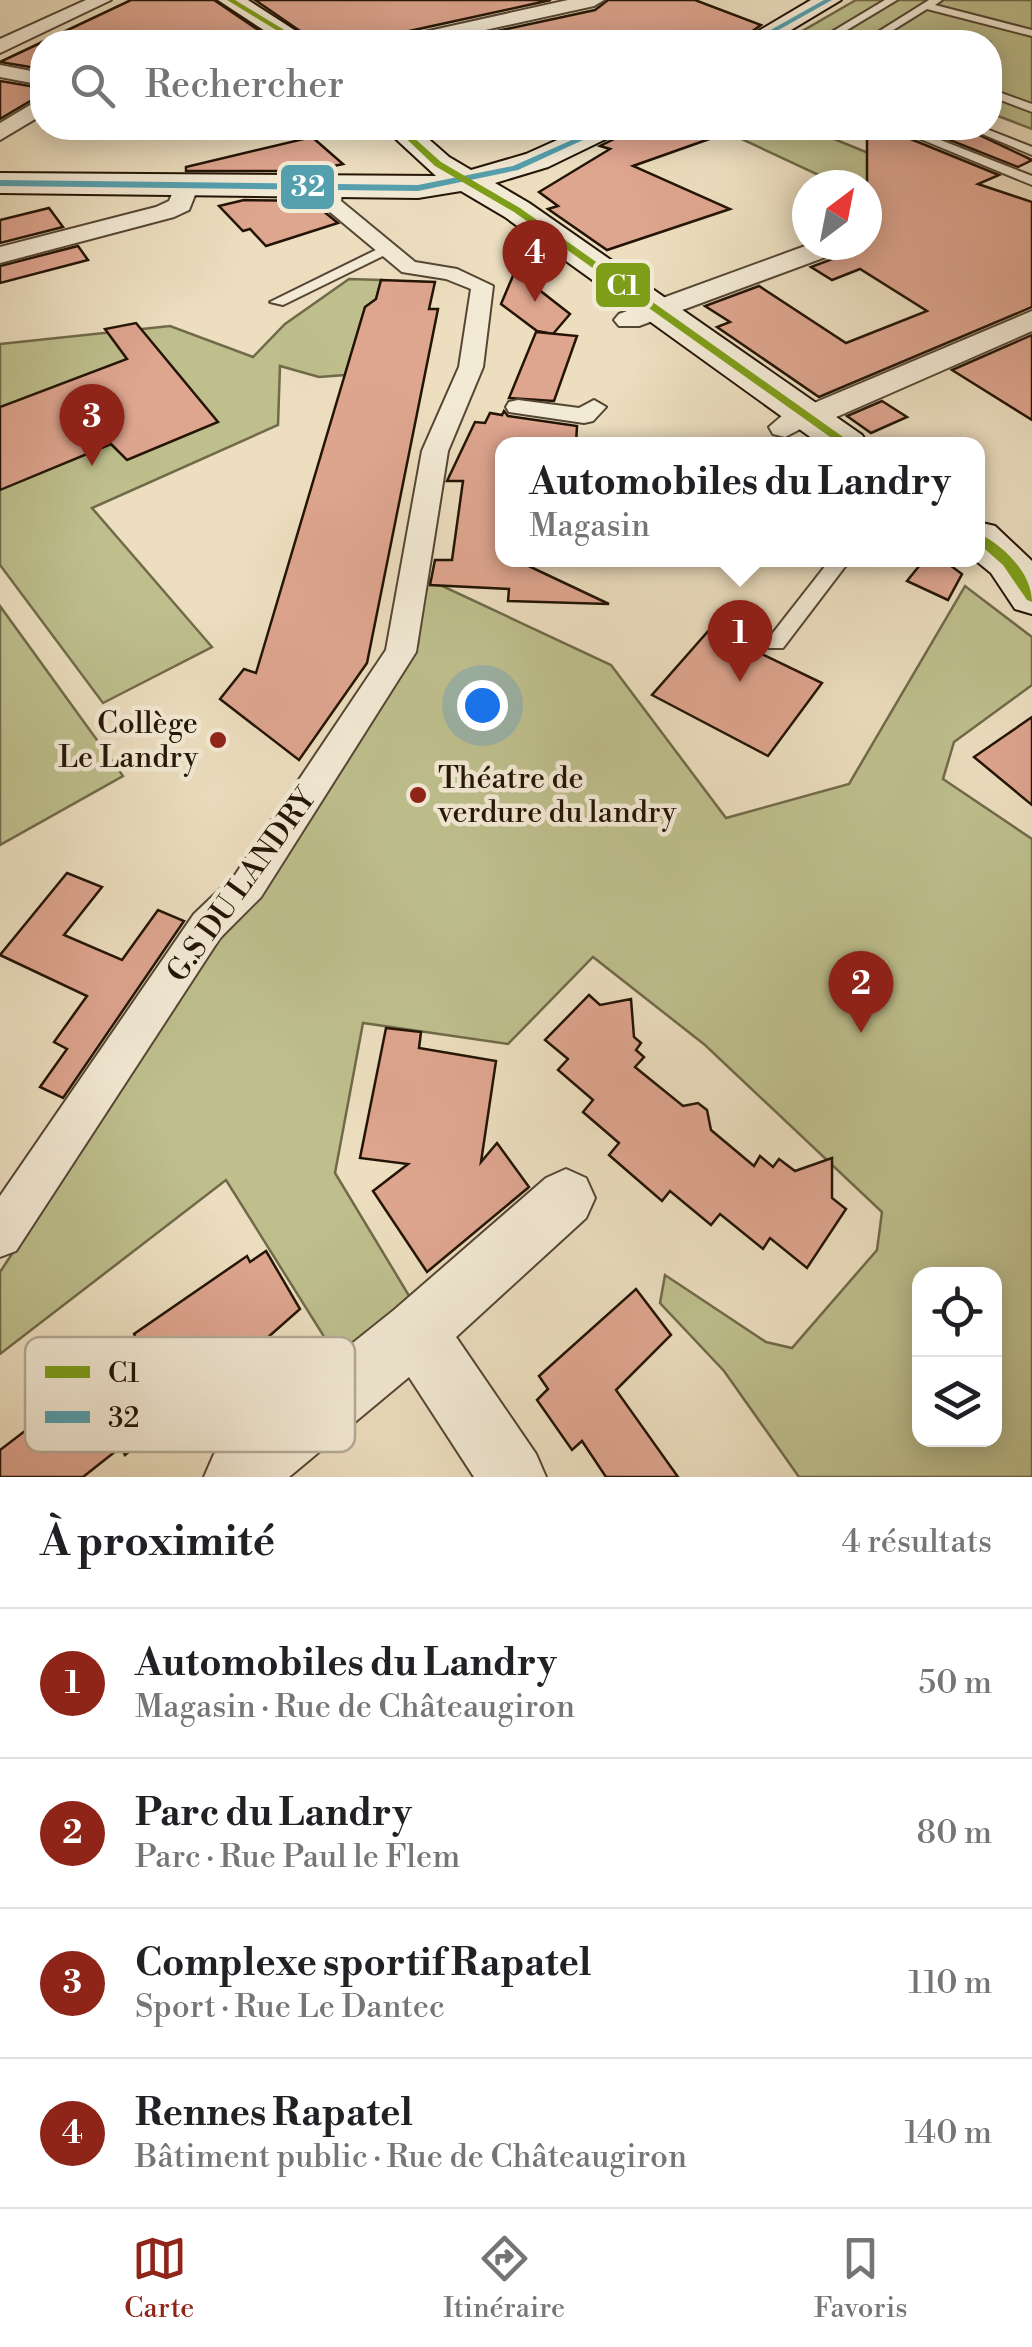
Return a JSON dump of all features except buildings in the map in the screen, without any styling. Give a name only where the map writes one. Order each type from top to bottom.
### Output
[{"type":"main road","points":[[230,0],[280,30]]},
{"type":"main road","points":[[774,30],[828,0]]},
{"type":"main road","points":[[413,140],[438,164],[471,181],[643,315],[718,385],[801,429],[826,437]]},
{"type":"main road","points":[[431,140],[454,158],[471,181]]},
{"type":"main road","points":[[0,182],[410,188],[471,181],[558,155],[584,140]]},
{"type":"main road","points":[[985,542],[1029,583]]},
{"type":"main road","points":[[985,561],[1029,583]]},
{"type":"street","points":[[35,30],[101,0]]},
{"type":"street","points":[[460,30],[594,0]]},
{"type":"street","points":[[0,46],[30,32]]},
{"type":"street","points":[[0,70],[30,76]]},
{"type":"street","points":[[1,132],[30,113]]},
{"type":"street","points":[[0,255],[176,208],[187,185]]},
{"type":"street","points":[[333,188],[331,203],[392,254]]},
{"type":"street","name":"G.S DU LANDRY","points":[[0,1235],[207,926],[248,886],[402,652],[435,451],[470,367],[482,286],[450,273],[409,268],[392,254]]},
{"type":"street","points":[[643,315],[792,260]]},
{"type":"street","points":[[801,429],[822,410],[1032,320]]},
{"type":"street","points":[[518,407],[584,416],[594,407]]},
{"type":"street","points":[[355,1382],[566,1198]]},
{"type":"street","points":[[416,1332],[512,1477]]},
{"type":"street","points":[[238,1477],[269,1452]]},
{"type":"lane","points":[[841,30],[892,0]]},
{"type":"lane","points":[[887,30],[931,3],[1032,33]]},
{"type":"lane","points":[[1002,97],[1032,108]]},
{"type":"lane","points":[[1002,139],[1032,151]]},
{"type":"lane","points":[[930,140],[1032,181]]},
{"type":"lane","points":[[278,302],[392,254]]},
{"type":"lane","points":[[776,643],[835,567]]},
{"type":"green space","points":[[856,0],[1032,0],[1032,129],[1002,118],[1002,30],[804,30]]},
{"type":"green space","points":[[744,140],[836,140],[940,182],[882,184],[882,170],[808,170]]},
{"type":"green space","points":[[349,279],[381,280],[374,307],[365,308],[345,375],[319,377],[280,366],[278,425],[92,508],[212,647],[103,703],[0,565],[0,344],[170,326],[253,357],[285,324]]},
{"type":"green space","points":[[423,577],[611,665],[726,818],[849,784],[965,586],[1032,637],[1032,685],[954,742],[943,779],[1032,839],[1032,1477],[799,1477],[724,1371],[660,1303],[665,1275],[766,1342],[792,1348],[877,1250],[882,1212],[705,1045],[593,957],[508,1044],[363,1023],[335,1173],[411,1299],[355,1345],[355,1337],[324,1337],[226,1180],[0,1354],[0,1272],[212,951],[391,691],[418,644]]},
{"type":"green space","points":[[0,606],[123,776],[0,845]]},
{"type":"transit line","name":"C1","points":[[230,0],[280,30]]},
{"type":"transit line","name":"32","points":[[775,30],[829,0]]},
{"type":"transit line","name":"C1","points":[[412,140],[438,164],[517,210],[837,437]]},
{"type":"transit line","name":"32","points":[[0,183],[418,188],[515,168],[578,140]]},
{"type":"transit line","name":"C1","points":[[985,543],[1008,562],[1032,597]]},
{"type":"place","name":"Rennes Rapatel","points":[[535,302]]},
{"type":"place","name":"Complexe sportif Rapatel","points":[[92,466]]},
{"type":"place","name":"Automobiles du Landry","points":[[740,682]]},
{"type":"place","name":"Collège Le Landry","points":[[218,740]]},
{"type":"place","name":"Théatre de verdure du landry","points":[[418,795]]},
{"type":"place","name":"Parc du Landry","points":[[861,1033]]}]
